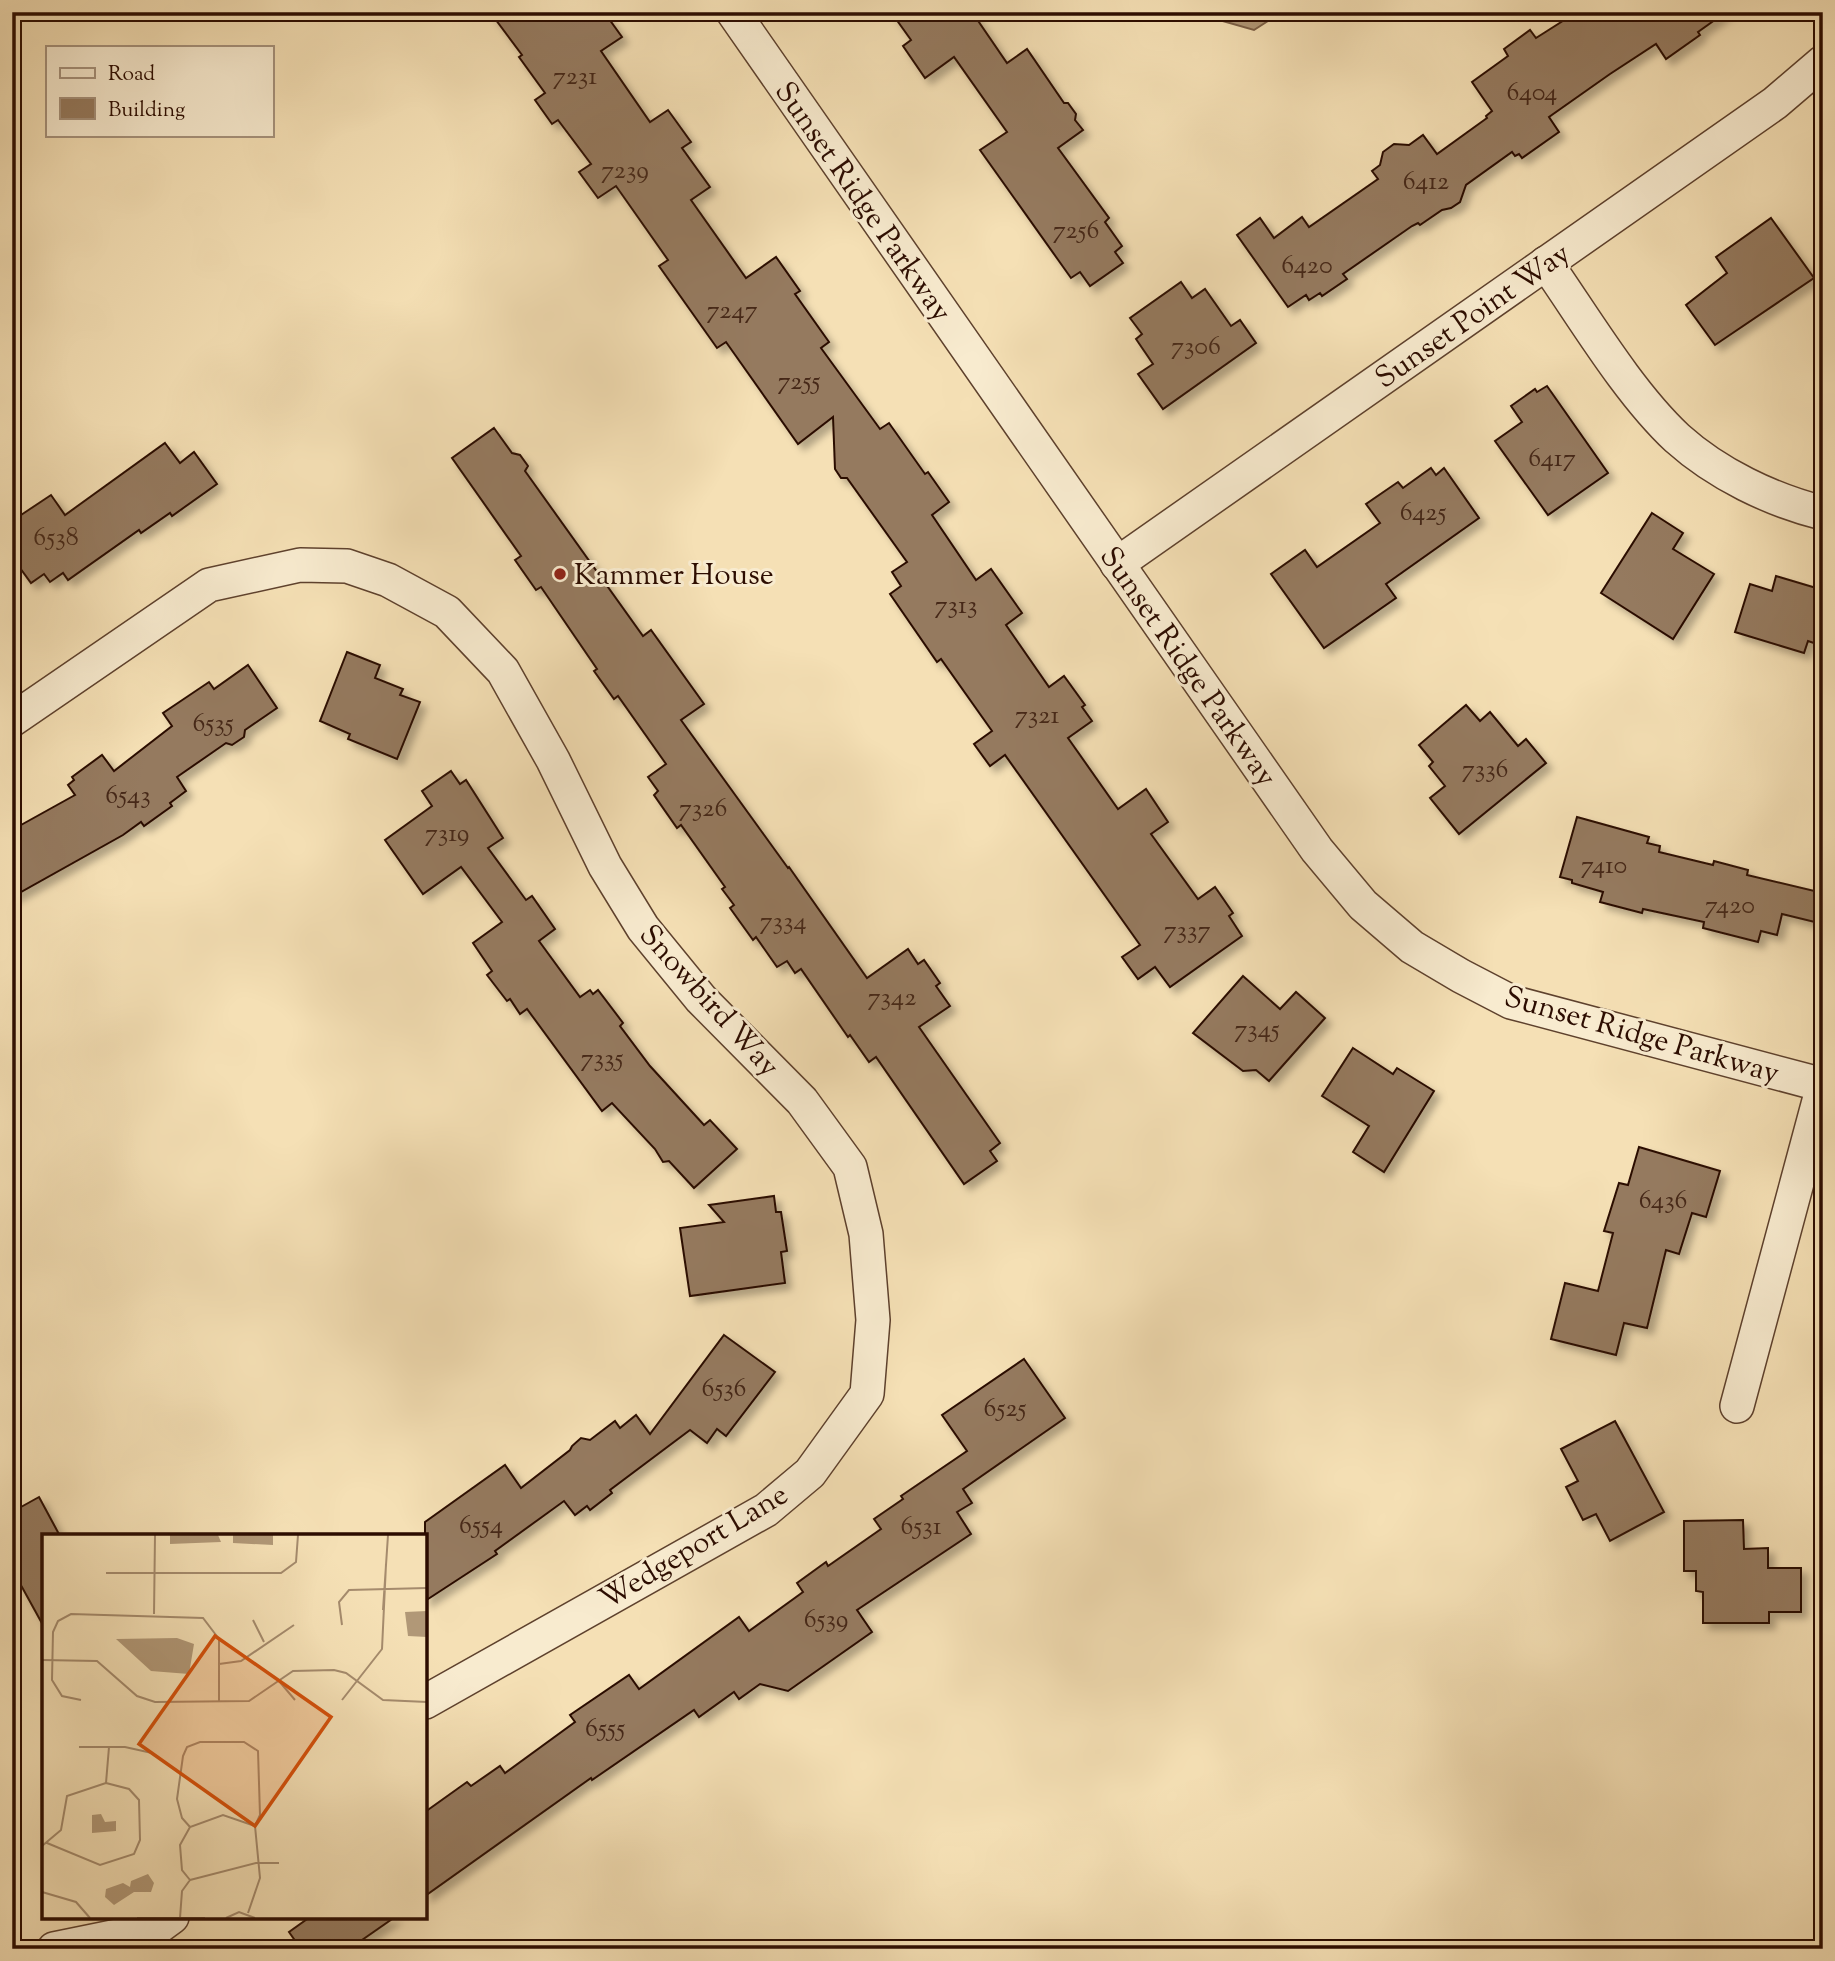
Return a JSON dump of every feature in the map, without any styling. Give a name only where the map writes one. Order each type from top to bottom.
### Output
[{"type":"street","name":"Sunset Ridge Parkway","points":[[733,12],[1317,850],[1363,905],[1412,947],[1511,1002],[1823,1085]]},
{"type":"street","name":"Sunset Point Way","points":[[1118,564],[1775,103],[1823,62]]},
{"type":"street","points":[[1546,264],[1643,401],[1678,439],[1718,468],[1756,489],[1796,506],[1823,513]]},
{"type":"street","name":"Snowbird Way","points":[[12,720],[209,585],[300,565],[347,566],[388,580],[447,612],[503,671],[553,760],[605,866],[643,928],[701,999],[802,1101],[850,1167],[866,1234],[873,1320]]},
{"type":"street","points":[[1737,1406],[1823,1085]]},
{"type":"street","name":"Wedgeport Lane","points":[[427,1701],[766,1510],[810,1473],[867,1394],[873,1320]]},
{"type":"street","points":[[54,1949],[156,1928],[169,1919]]},
{"type":"shaded area","points":[[1191,12],[1282,12],[1254,30]]},
{"type":"building","points":[[490,12],[604,12],[622,37],[601,51],[650,122],[668,110],[691,142],[682,148],[710,187],[691,200],[746,278],[776,257],[800,291],[795,294],[829,342],[821,348],[880,429],[889,423],[925,474],[928,472],[949,502],[932,515],[976,580],[991,569],[1022,613],[1006,625],[1049,687],[1064,676],[1085,705],[1082,707],[1092,721],[1068,738],[1118,809],[1146,789],[1168,822],[1151,834],[1198,899],[1215,887],[1233,913],[1229,916],[1242,936],[1170,987],[1155,967],[1138,979],[1122,957],[1140,945],[1005,755],[990,766],[974,744],[992,731],[941,659],[937,662],[890,594],[901,586],[892,572],[907,562],[847,478],[841,478],[835,469],[833,417],[798,444],[726,342],[717,348],[659,266],[668,260],[616,186],[598,198],[579,172],[591,164],[558,120],[552,124],[535,100],[545,93],[519,57],[522,55]]},
{"type":"building","points":[[891,12],[972,12],[1007,63],[1027,49],[1064,103],[1068,103],[1076,114],[1075,120],[1083,130],[1058,148],[1109,218],[1105,222],[1122,246],[1115,252],[1123,263],[1090,286],[1080,272],[1071,278],[980,150],[1007,132],[954,57],[925,78],[903,46],[911,40]]},
{"type":"building","points":[[1577,12],[1726,12],[1666,59],[1656,44],[1610,74],[1549,117],[1559,132],[1522,158],[1512,152],[1466,185],[1460,202],[1420,225],[1418,223],[1412,226],[1343,274],[1347,279],[1322,296],[1320,293],[1309,300],[1306,295],[1288,307],[1237,235],[1260,218],[1274,238],[1302,217],[1309,227],[1378,179],[1372,171],[1380,165],[1383,152],[1394,144],[1409,145],[1423,135],[1437,154],[1487,118],[1492,111],[1472,82],[1508,56],[1504,49],[1530,30],[1536,38]]},
{"type":"building","points":[[1771,218],[1814,278],[1715,345],[1686,305],[1727,273],[1716,257]]},
{"type":"building","points":[[1181,282],[1192,298],[1205,289],[1231,326],[1240,320],[1256,343],[1163,409],[1138,374],[1153,364],[1136,339],[1142,334],[1130,318]]},
{"type":"building","points":[[1547,386],[1608,473],[1548,515],[1495,441],[1522,422],[1511,406],[1535,389],[1537,392]]},
{"type":"building","points":[[494,428],[512,453],[520,455],[528,466],[525,471],[643,636],[651,630],[704,704],[681,720],[867,978],[908,949],[918,964],[924,960],[940,983],[936,986],[950,1006],[919,1027],[1000,1143],[990,1151],[997,1161],[964,1184],[876,1057],[869,1062],[850,1035],[848,1037],[801,969],[795,973],[787,961],[777,967],[756,937],[753,940],[730,908],[734,905],[722,889],[725,887],[681,825],[677,828],[654,795],[658,791],[648,777],[666,764],[618,696],[614,699],[594,671],[597,669],[541,587],[536,590],[515,560],[521,556],[452,458]]},
{"type":"building","points":[[165,443],[180,463],[194,452],[217,484],[172,516],[170,513],[141,533],[139,530],[68,580],[63,573],[50,582],[44,574],[31,583],[12,557],[12,521],[51,495],[65,515]]},
{"type":"building","points":[[1431,468],[1436,475],[1444,468],[1479,518],[1386,584],[1396,598],[1324,648],[1271,574],[1305,550],[1317,567],[1380,523],[1366,504],[1398,482],[1403,488]]},
{"type":"building","points":[[1652,513],[1683,533],[1673,549],[1714,574],[1673,639],[1601,593]]},
{"type":"building","points":[[1776,576],[1823,590],[1823,646],[1808,641],[1804,653],[1735,632],[1750,584],[1772,591]]},
{"type":"building","points":[[347,652],[380,665],[375,678],[403,689],[400,695],[420,702],[397,759],[348,739],[350,734],[320,721]]},
{"type":"building","points":[[248,665],[277,708],[245,730],[244,737],[232,745],[226,743],[177,777],[186,791],[170,803],[172,806],[144,826],[141,822],[123,835],[12,897],[12,830],[75,795],[68,785],[74,780],[72,777],[102,755],[114,771],[172,726],[163,713],[209,682],[214,689]]},
{"type":"building","points":[[1466,705],[1480,721],[1490,712],[1518,746],[1526,739],[1546,763],[1459,834],[1430,798],[1445,786],[1429,766],[1433,762],[1419,745]]},
{"type":"building","points":[[451,771],[460,784],[466,780],[503,838],[488,848],[526,900],[532,896],[555,929],[539,941],[580,997],[590,990],[593,994],[598,990],[623,1023],[620,1026],[650,1066],[704,1125],[710,1120],[737,1149],[694,1188],[669,1161],[663,1162],[655,1149],[612,1103],[602,1111],[527,1009],[520,1014],[487,975],[492,971],[473,943],[502,922],[461,867],[423,894],[385,840],[432,806],[422,791]]},
{"type":"building","points":[[1577,817],[1649,837],[1647,843],[1660,846],[1659,852],[1713,865],[1714,861],[1748,870],[1747,875],[1823,893],[1823,924],[1782,914],[1777,935],[1761,931],[1758,942],[1703,928],[1704,922],[1643,909],[1642,913],[1600,902],[1603,892],[1560,877]]},
{"type":"building","points":[[1243,976],[1280,1009],[1296,992],[1325,1018],[1269,1081],[1256,1070],[1243,1071],[1193,1033]]},
{"type":"building","points":[[1353,1048],[1393,1074],[1397,1068],[1434,1091],[1384,1172],[1353,1152],[1369,1126],[1322,1096]]},
{"type":"building","points":[[1639,1147],[1720,1171],[1706,1217],[1692,1213],[1679,1254],[1666,1250],[1647,1328],[1624,1323],[1616,1355],[1551,1339],[1565,1283],[1598,1291],[1613,1233],[1604,1231],[1619,1183],[1628,1185]]},
{"type":"building","points":[[774,1196],[776,1212],[781,1212],[787,1251],[781,1252],[785,1283],[690,1296],[680,1228],[724,1222],[709,1205]]},
{"type":"building","points":[[724,1335],[775,1372],[726,1436],[717,1429],[707,1443],[690,1430],[610,1490],[612,1493],[590,1510],[587,1506],[575,1515],[564,1501],[495,1551],[497,1554],[427,1600],[425,1522],[505,1465],[521,1488],[570,1450],[581,1438],[590,1440],[615,1421],[620,1428],[636,1415],[650,1434]]},
{"type":"building","points":[[1024,1359],[1065,1418],[963,1489],[972,1503],[957,1512],[971,1534],[857,1610],[872,1632],[788,1691],[760,1684],[739,1699],[734,1692],[699,1717],[694,1710],[592,1780],[591,1778],[427,1895],[427,1811],[467,1782],[471,1786],[500,1766],[505,1773],[575,1722],[570,1715],[629,1675],[639,1689],[739,1617],[749,1631],[803,1592],[797,1583],[826,1562],[828,1566],[881,1529],[874,1519],[903,1499],[901,1496],[967,1451],[942,1415]]},
{"type":"building","points":[[1615,1421],[1664,1512],[1610,1541],[1596,1514],[1583,1520],[1566,1487],[1578,1481],[1561,1449]]},
{"type":"building","points":[[39,1497],[59,1534],[42,1534],[42,1623],[12,1569],[12,1512]]},
{"type":"building","points":[[1743,1520],[1744,1549],[1768,1548],[1768,1568],[1801,1568],[1801,1612],[1769,1612],[1769,1623],[1703,1623],[1703,1592],[1696,1591],[1696,1571],[1684,1571],[1684,1521]]},
{"type":"building","points":[[307,1919],[392,1919],[349,1949],[301,1949],[289,1932]]},
{"type":"place","name":"Kammer House","points":[[560,574]]}]
